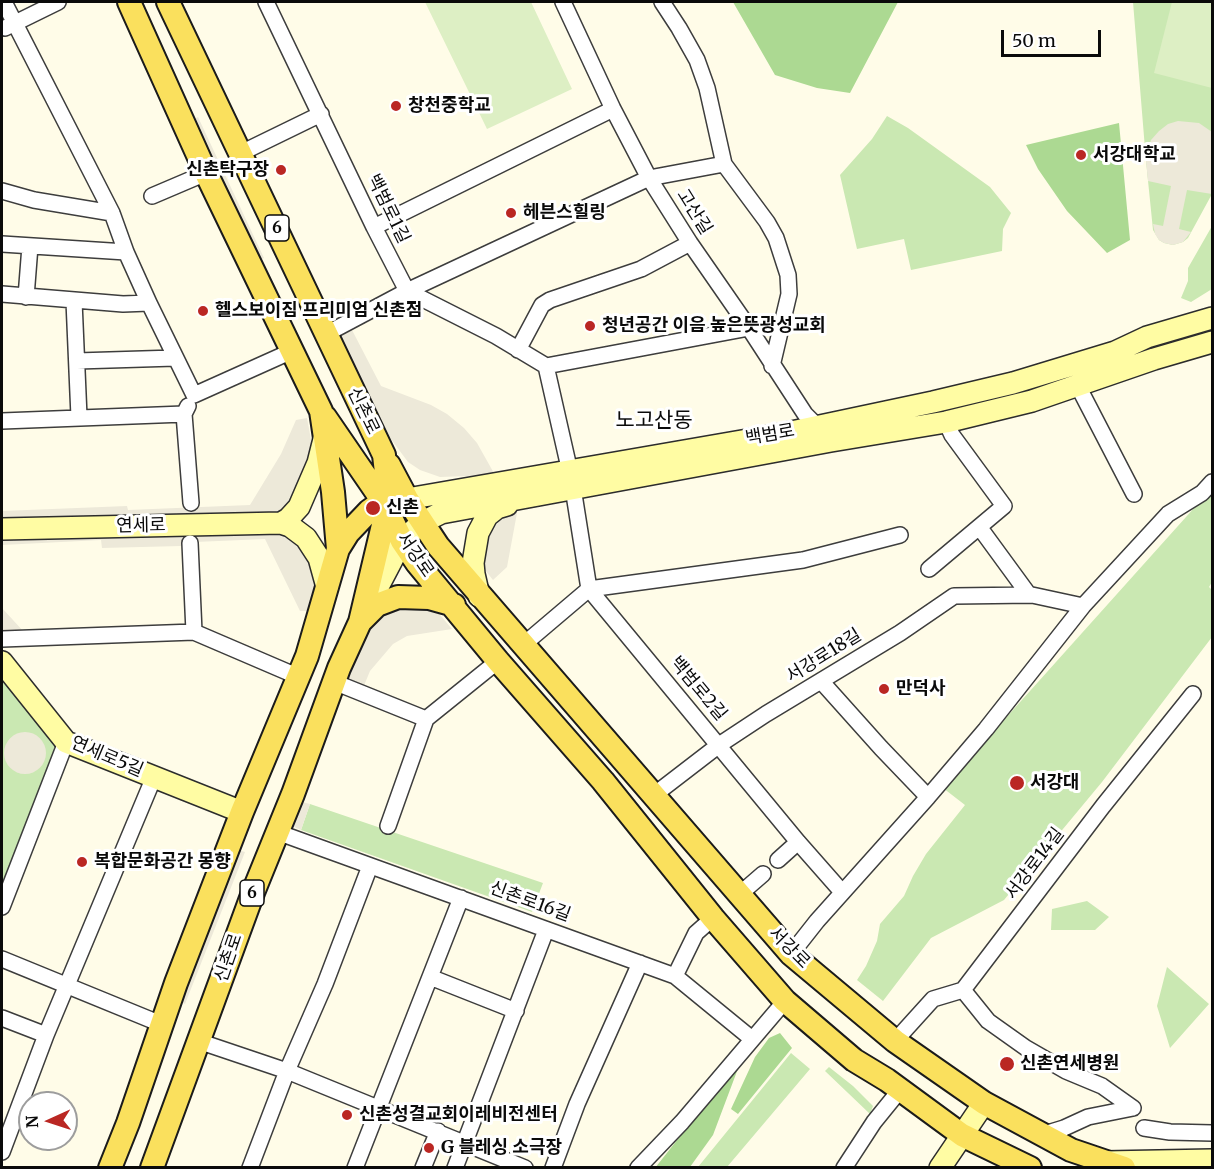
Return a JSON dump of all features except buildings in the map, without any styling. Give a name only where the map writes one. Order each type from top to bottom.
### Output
[{"type":"main road","name":"6","points":[[110,1167],[128,1123],[161,1024],[242,812],[299,677],[338,549],[323,420],[206,173],[129,2]]},
{"type":"main road","name":"신촌로","points":[[152,1167],[333,682],[360,622],[383,525],[384,503],[388,490],[384,455],[168,2]]},
{"type":"main road","name":"백범로","points":[[825,434],[1013,383],[1115,352],[1147,337],[1212,318]]},
{"type":"main road","name":"백범로","points":[[338,549],[348,533],[361,520],[376,506],[384,503],[572,480],[825,434],[946,422],[1032,401],[1154,359],[1212,342]]},
{"type":"main road","points":[[281,523],[293,515],[309,486],[323,448],[323,420]]},
{"type":"main road","name":"서강로","points":[[323,420],[384,503],[402,541],[417,563],[498,662],[603,781],[676,874],[785,1001],[854,1060],[962,1135],[1030,1167]]},
{"type":"main road","points":[[384,455],[407,500]]},
{"type":"main road","name":"백범로","points":[[360,622],[402,541],[421,524],[441,513],[537,495],[572,480]]},
{"type":"main road","points":[[479,597],[473,563],[474,547],[482,524],[487,516],[497,508],[537,495]]},
{"type":"main road","name":"서강로","points":[[407,500],[421,524],[479,597],[791,954],[896,1041],[984,1103],[1071,1150],[1115,1165]]},
{"type":"main road","points":[[281,523],[290,526],[306,538],[319,558],[327,587]]},
{"type":"main road","name":"연세로","points":[[2,529],[281,523]]},
{"type":"main road","points":[[360,622],[377,605],[398,597],[429,598],[454,606]]},
{"type":"main road","name":"연세로5길","points":[[2,662],[66,742],[242,812]]},
{"type":"main road","points":[[603,781],[616,787],[626,786],[628,774],[623,761]]},
{"type":"main road","points":[[676,874],[672,856],[675,848],[687,845],[703,853]]},
{"type":"main road","points":[[940,1167],[984,1103]]},
{"type":"main road","points":[[1115,1165],[1212,1160]]},
{"type":"street","points":[[4,2],[10,26],[112,213],[148,303],[194,395]]},
{"type":"street","points":[[10,26],[58,2]]},
{"type":"street","name":"백범로1길","points":[[267,2],[407,291]]},
{"type":"street","name":"고산길","points":[[563,2],[613,109],[649,178],[772,366],[805,414],[825,434]]},
{"type":"street","points":[[662,2],[697,60],[707,88],[724,164],[767,222],[776,238],[788,275],[789,294],[772,366]]},
{"type":"street","points":[[374,227],[613,109]]},
{"type":"street","points":[[241,153],[321,114]]},
{"type":"street","points":[[326,334],[407,291],[649,178],[724,164]]},
{"type":"street","points":[[152,196],[206,173]]},
{"type":"street","points":[[2,191],[34,200],[112,213]]},
{"type":"street","points":[[518,350],[542,305],[549,300],[641,269],[690,243]]},
{"type":"street","points":[[2,244],[126,252]]},
{"type":"street","points":[[26,297],[30,246]]},
{"type":"street","points":[[407,291],[436,304],[546,366],[749,328]]},
{"type":"street","points":[[2,294],[74,301],[148,303]]},
{"type":"street","points":[[74,301],[79,417]]},
{"type":"street","points":[[191,503],[184,414],[194,395],[292,351]]},
{"type":"street","points":[[77,361],[175,358]]},
{"type":"street","points":[[546,366],[572,480],[589,589]]},
{"type":"street","points":[[1078,386],[1134,494]]},
{"type":"street","points":[[2,421],[184,414]]},
{"type":"street","points":[[929,569],[1004,506],[952,435],[946,422]]},
{"type":"street","points":[[791,954],[842,892],[928,797],[1027,679],[1083,606],[1168,514],[1202,493],[1212,482]]},
{"type":"street","points":[[980,528],[1029,595]]},
{"type":"street","points":[[523,645],[589,589],[803,560],[900,535]]},
{"type":"street","name":"연세로","points":[[190,543],[194,632]]},
{"type":"street","name":"백범로2길","points":[[589,589],[842,892]]},
{"type":"street","name":"서강로18길","points":[[654,795],[719,745],[954,596],[1029,595],[1054,598],[1083,606]]},
{"type":"street","points":[[2,639],[194,632],[299,677]]},
{"type":"street","points":[[388,826],[426,719],[498,662]]},
{"type":"street","points":[[822,681],[928,797]]},
{"type":"street","points":[[333,682],[426,719]]},
{"type":"street","name":"서강로14길","points":[[963,990],[1103,806],[1193,694]]},
{"type":"street","points":[[2,907],[66,742]]},
{"type":"street","points":[[2,1152],[46,1035],[154,777]]},
{"type":"street","name":"신촌로16길","points":[[277,832],[675,976],[752,1039]]},
{"type":"street","points":[[778,860],[798,842]]},
{"type":"street","points":[[250,1167],[287,1071],[325,984],[370,866]]},
{"type":"street","points":[[748,887],[762,874]]},
{"type":"street","points":[[355,1167],[461,898]]},
{"type":"street","points":[[675,976],[696,933],[713,918]]},
{"type":"street","points":[[455,1167],[546,930]]},
{"type":"street","points":[[2,959],[161,1024]]},
{"type":"street","points":[[553,1167],[577,1104],[640,963]]},
{"type":"street","points":[[430,977],[516,1011]]},
{"type":"street","points":[[896,1041],[933,999],[963,990],[988,1022],[1026,1048],[1066,1071],[1102,1086],[1133,1108],[1088,1117],[1041,1135]]},
{"type":"street","points":[[638,1167],[675,1129],[785,1001]]},
{"type":"street","points":[[2,1018],[46,1035]]},
{"type":"street","points":[[198,1041],[287,1071],[465,1142],[516,1166]]},
{"type":"street","points":[[844,1167],[874,1122],[900,1090]]},
{"type":"street","points":[[1144,1128],[1170,1132],[1212,1133]]},
{"type":"street","points":[[423,1167],[438,1131]]},
{"type":"green space","points":[[425,2],[531,2],[572,89],[487,129]]},
{"type":"green space","points":[[733,2],[898,2],[850,93],[817,88],[775,75]]},
{"type":"green space","points":[[1133,2],[1212,2],[1212,194],[1188,238],[1173,245],[1159,240],[1153,230]]},
{"type":"green space","points":[[1172,2],[1212,2],[1212,88],[1154,73]]},
{"type":"green space","points":[[887,116],[908,128],[990,187],[1011,213],[1003,229],[1002,251],[911,270],[904,239],[857,249],[840,175],[872,139]]},
{"type":"green space","points":[[1119,123],[1130,240],[1107,253],[1067,211],[1038,169],[1026,145]]},
{"type":"green space","points":[[1212,226],[1212,289],[1191,302],[1181,298],[1188,281],[1188,268]]},
{"type":"green space","points":[[1212,488],[1212,582],[1209,587],[1212,590],[1212,637],[1102,782],[1004,900],[931,938],[883,1001],[857,980],[877,941],[880,924],[904,896],[926,854],[965,805],[943,788]]},
{"type":"green space","points":[[2,681],[57,741],[2,894]]},
{"type":"green space","points":[[310,804],[543,883],[532,912],[301,830]]},
{"type":"green space","points":[[1087,901],[1109,917],[1095,930],[1051,930],[1052,909]]},
{"type":"green space","points":[[1167,967],[1209,1004],[1170,1048],[1157,1006]]},
{"type":"green space","points":[[780,1033],[792,1048],[738,1114],[731,1109],[755,1057],[769,1038]]},
{"type":"green space","points":[[791,1053],[810,1069],[727,1167],[698,1167]]},
{"type":"green space","points":[[742,1058],[713,1135],[690,1167],[655,1168]]},
{"type":"green space","points":[[829,1067],[873,1106],[870,1114],[825,1071]]},
{"type":"shaded area","points":[[198,117],[264,258],[257,262],[189,122]]},
{"type":"shaded area","points":[[1178,121],[1199,123],[1212,132],[1212,194],[1187,190],[1179,229],[1191,232],[1183,242],[1173,245],[1159,240],[1153,224],[1163,226],[1171,186],[1148,181],[1146,161],[1151,140],[1168,124]]},
{"type":"shaded area","points":[[352,330],[381,386],[431,405],[447,414],[477,443],[495,475],[440,477],[420,470],[408,462],[379,423],[336,339]]},
{"type":"shaded area","points":[[307,418],[314,456],[306,480],[283,513],[2,522],[2,511],[127,506],[128,510],[250,505],[281,454],[296,420]]},
{"type":"shaded area","points":[[516,507],[517,513],[507,567],[493,580],[481,565],[484,528]]},
{"type":"shaded area","points":[[279,531],[302,542],[315,575],[308,611],[300,611],[265,539],[195,542],[181,546],[102,548],[101,540],[2,545],[2,536]]},
{"type":"shaded area","points":[[383,607],[435,609],[452,629],[407,636],[393,644],[370,671],[363,688],[342,680],[362,627]]},
{"type":"shaded area","points":[[2,608],[24,632],[2,633]]},
{"type":"shaded area","points":[[25,732],[40,738],[46,753],[40,768],[25,774],[10,768],[4,753],[10,738]]},
{"type":"shaded area","points":[[302,802],[310,804],[301,830],[290,825]]},
{"type":"shaded area","points":[[238,850],[245,852],[185,1004],[180,1001]]},
{"type":"place","name":"창천중학교","points":[[396,106]]},
{"type":"place","name":"서강대학교","points":[[1081,155]]},
{"type":"place","name":"신촌탁구장","points":[[281,170]]},
{"type":"place","name":"헤븐스힐링","points":[[511,213]]},
{"type":"place","name":"헬스보이짐 프리미엄 신촌점","points":[[203,311]]},
{"type":"place","name":"청년공간 이음 높은뜻광성교회","points":[[590,326]]},
{"type":"place","name":"신촌","points":[[373,508]]},
{"type":"place","name":"만덕사","points":[[884,689]]},
{"type":"place","name":"서강대","points":[[1017,783]]},
{"type":"place","name":"복합문화공간 몽향","points":[[82,862]]},
{"type":"place","name":"신촌연세병원","points":[[1007,1064]]},
{"type":"place","name":"신촌성결교회이레비전센터","points":[[347,1115]]},
{"type":"place","name":"G 블레싱 소극장","points":[[429,1148]]},
{"type":"district","name":"노고산동","points":[[654,421]]}]
